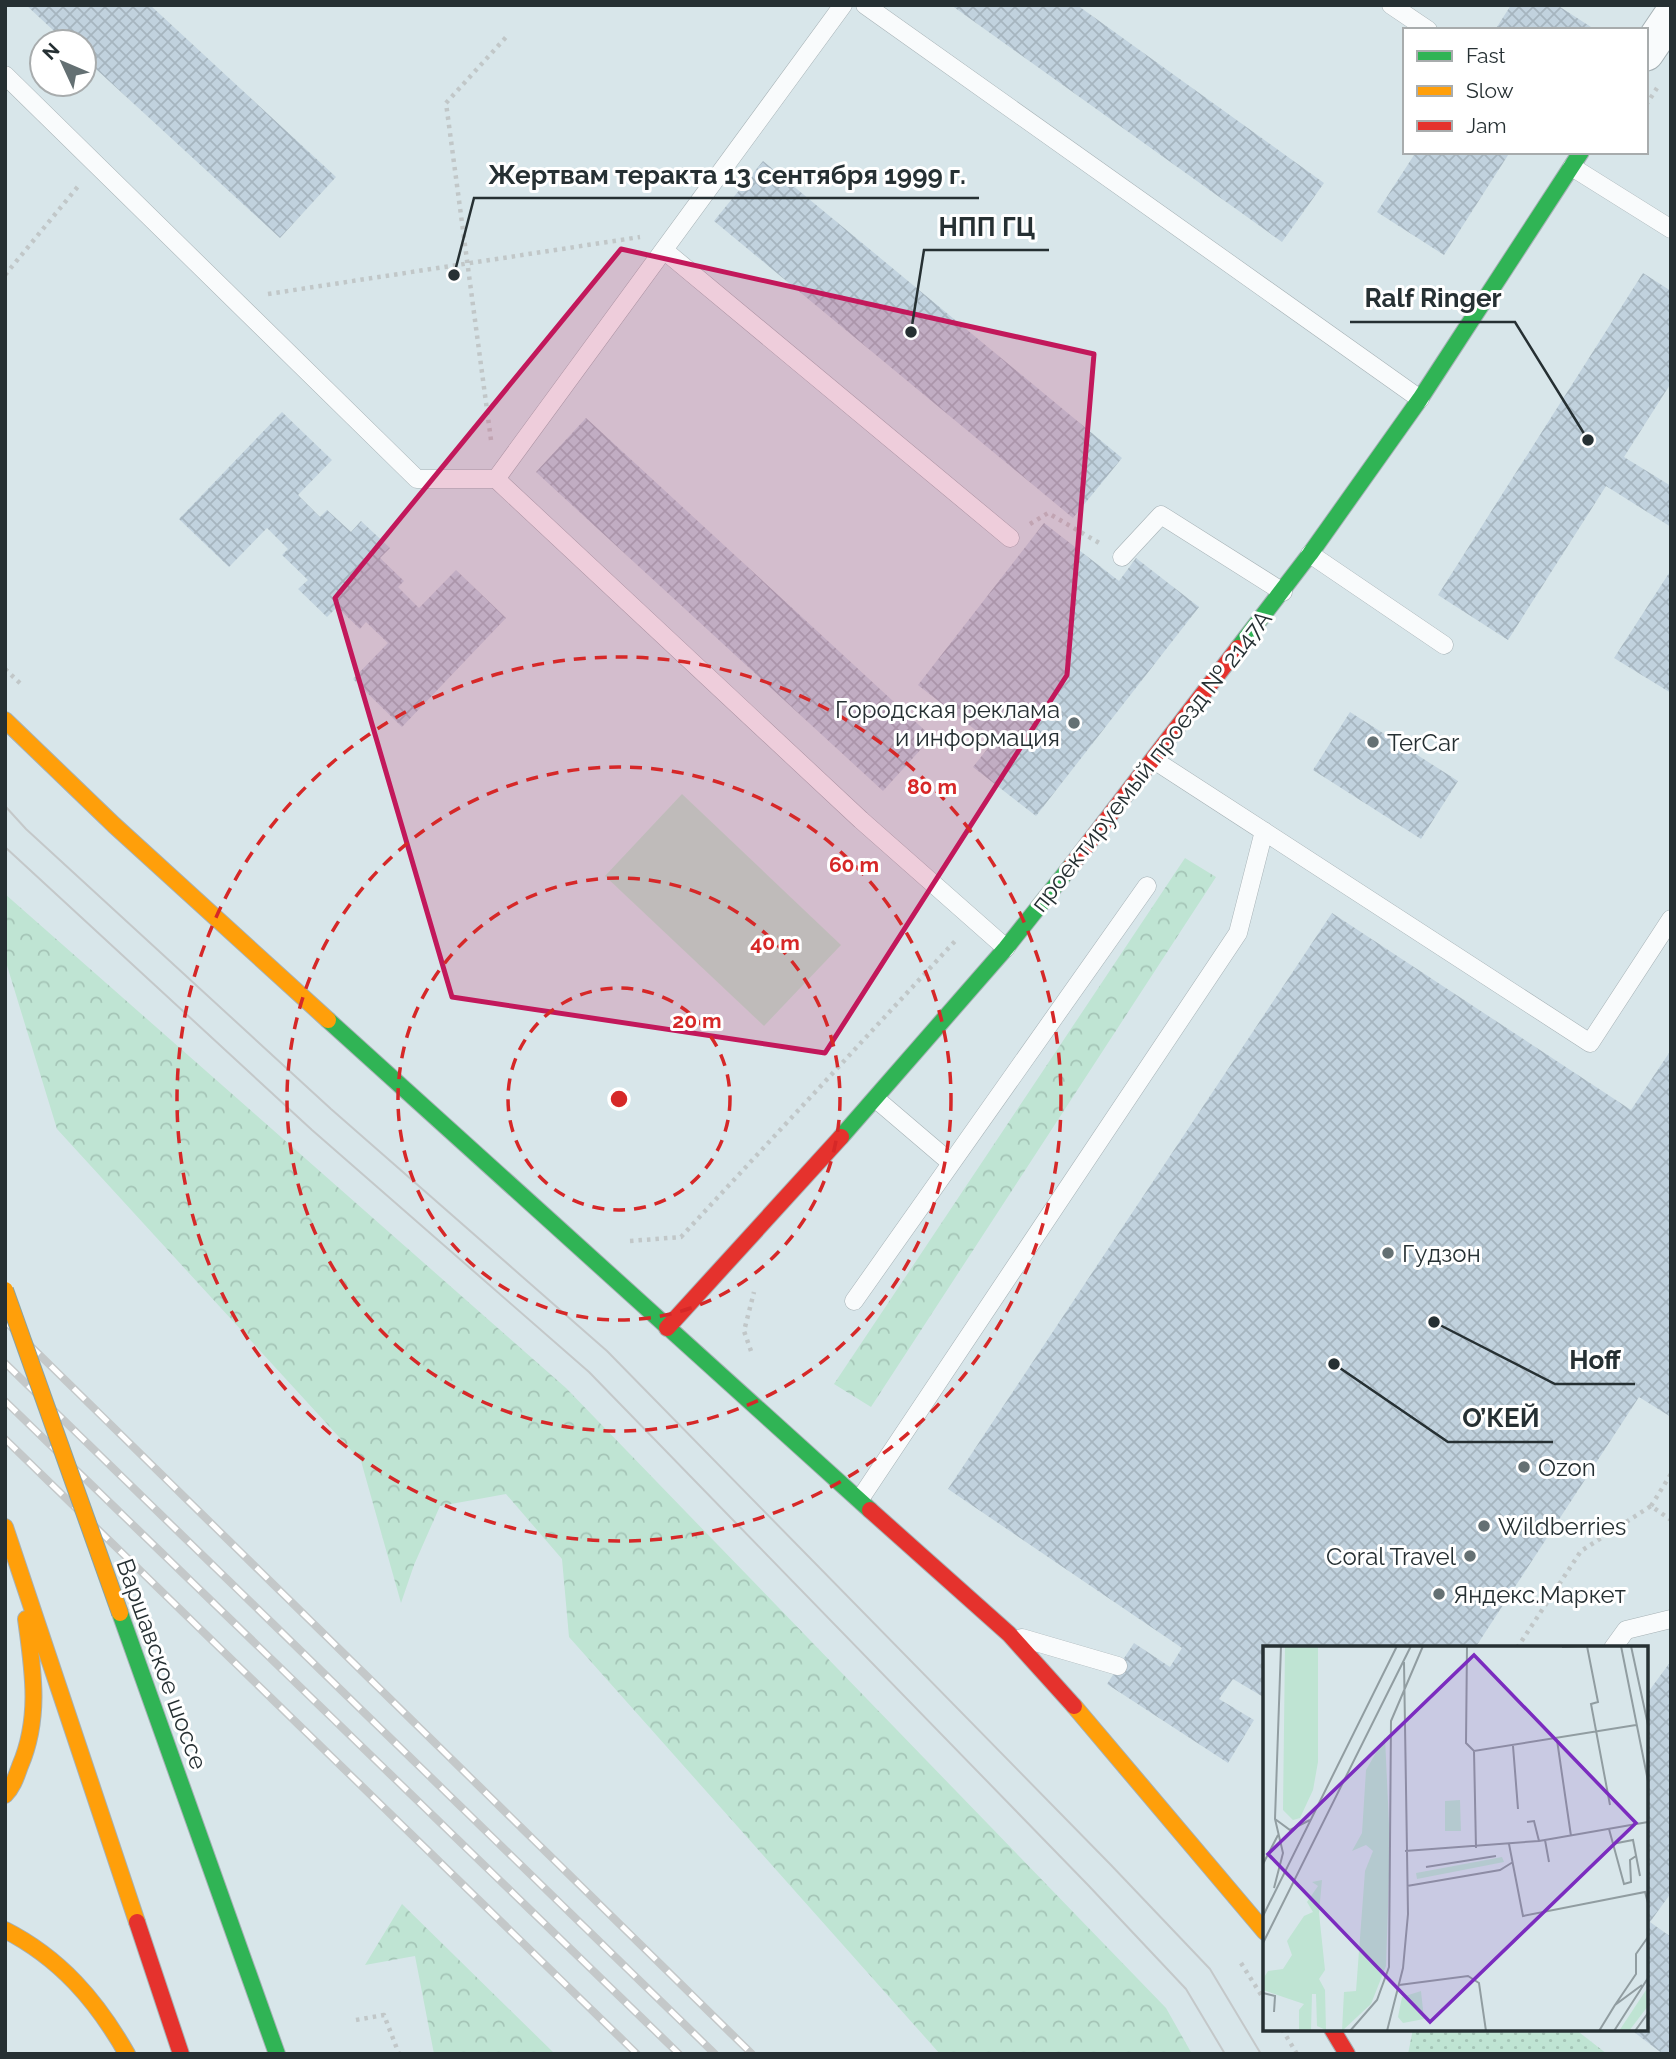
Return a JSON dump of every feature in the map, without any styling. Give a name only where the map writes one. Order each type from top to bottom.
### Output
[{"type":"main road","name":"проектируемый проезд № 2147А","points":[[667,1328],[876,1099],[1006,948],[1154,760],[1283,592],[1420,399],[1576,159]]},
{"type":"main road","points":[[5,720],[114,825],[667,1328],[1009,1634],[1263,1930]]},
{"type":"main road","name":"Варшавское шоссе","points":[[5,1290],[277,2054]]},
{"type":"main road","points":[[5,1527],[19,1564],[35,1689],[29,1745],[10,1790],[5,1795]]},
{"type":"main road","points":[[22,1582],[181,2054]]},
{"type":"main road","points":[[5,1930],[39,1948],[66,1970],[116,2032],[127,2054]]},
{"type":"main road","points":[[1335,2031],[1347,2054]]},
{"type":"lane","points":[[496,479],[844,5]]},
{"type":"lane","points":[[865,5],[1420,399]]},
{"type":"lane","points":[[1391,5],[1425,28]]},
{"type":"lane","points":[[5,75],[417,479],[496,479],[861,820],[1006,948]]},
{"type":"lane","points":[[1576,159],[1670,227]]},
{"type":"lane","points":[[665,251],[1010,538]]},
{"type":"lane","points":[[1122,557],[1161,515],[1283,592]]},
{"type":"lane","points":[[1310,554],[1444,645]]},
{"type":"lane","points":[[1154,760],[1590,1043],[1671,919]]},
{"type":"lane","points":[[860,1499],[1238,933],[1264,831]]},
{"type":"lane","points":[[854,1301],[1147,886]]},
{"type":"lane","points":[[876,1099],[951,1163]]},
{"type":"lane","points":[[1614,1646],[1626,1630],[1671,1619]]},
{"type":"lane","points":[[1009,1634],[1118,1666]]},
{"type":"path","points":[[496,479],[446,103],[508,35]]},
{"type":"path","points":[[5,275],[97,165]]},
{"type":"path","points":[[234,299],[640,237],[665,251]]},
{"type":"path","points":[[1010,538],[1048,513],[1122,557]]},
{"type":"path","points":[[1518,1646],[1581,1551],[1651,1506],[1671,1474]]},
{"type":"path","points":[[1651,1506],[1671,1520]]},
{"type":"path","points":[[356,2020],[384,2015],[399,2054]]},
{"type":"path","points":[[1283,2031],[1297,2054]]},
{"type":"highlighted area","points":[[621,249],[1094,354],[1067,675],[825,1053],[452,997],[335,598]]},
{"type":"green space","points":[[682,794],[841,945],[764,1026],[605,876]]},
{"type":"green space","points":[[1185,858],[1216,877],[871,1407],[834,1384]]},
{"type":"green space","points":[[5,894],[566,1388],[1166,2008],[1192,2054],[940,2054],[569,1637],[562,1559],[506,1494],[440,1506],[414,1565],[401,1603],[361,1461],[57,1129],[5,959]]},
{"type":"green space","points":[[402,1904],[555,2054],[434,2054],[415,1956],[365,1965]]},
{"type":"green space","points":[[1413,2031],[1578,2031],[1607,2054],[1408,2054]]},
{"type":"building","points":[[26,5],[150,5],[336,177],[280,238],[98,71],[98,28],[51,28]]},
{"type":"building","points":[[951,5],[1077,5],[1324,183],[1282,242]]},
{"type":"building","points":[[1511,5],[1557,5],[1591,27],[1590,28],[1496,28]]},
{"type":"building","points":[[1415,154],[1509,154],[1444,255],[1377,212]]},
{"type":"building","points":[[763,161],[1122,458],[1073,518],[714,221]]},
{"type":"building","points":[[1643,273],[1671,291],[1671,383],[1624,457],[1671,486],[1671,527],[1606,486],[1508,640],[1438,595]]},
{"type":"building","points":[[282,412],[332,460],[298,495],[320,517],[327,510],[351,532],[361,521],[390,548],[380,558],[404,581],[398,587],[419,608],[456,570],[506,618],[402,727],[353,679],[388,643],[366,622],[360,629],[337,607],[327,617],[298,589],[308,580],[282,555],[288,549],[267,528],[229,567],[179,519]]},
{"type":"building","points":[[586,418],[932,737],[883,791],[536,472]]},
{"type":"building","points":[[1044,523],[1119,581],[1136,558],[1199,607],[1036,816],[973,767],[992,743],[918,685]]},
{"type":"building","points":[[1671,570],[1671,693],[1614,658]]},
{"type":"building","points":[[1350,712],[1458,781],[1421,839],[1313,770]]},
{"type":"building","name":"Гудзон","points":[[1332,913],[1631,1110],[1671,1050],[1671,1417],[1639,1397],[1476,1646],[1263,1646],[1263,1697],[1233,1679],[1219,1699],[1254,1720],[1228,1763],[1107,1684],[1134,1643],[1170,1667],[1182,1648],[948,1489]]},
{"type":"building","points":[[1671,1661],[1671,1893],[1650,1922],[1671,1937],[1671,2054],[1663,2054],[1633,2031],[1648,2031],[1648,1692]]},
{"type":"tram line","points":[[5,806],[26,829],[331,1109],[607,1351],[1210,1969],[1261,2054]]},
{"type":"tram line","points":[[5,847],[312,1130],[589,1372],[1186,1989],[1225,2054]]},
{"type":"railway","points":[[5,1321],[752,2054]]},
{"type":"railway","points":[[5,1363],[715,2054]]},
{"type":"railway","points":[[5,1401],[679,2054]]},
{"type":"railway","points":[[5,1439],[637,2054]]},
{"type":"traffic: fast","points":[[1238,648],[1310,554],[1420,399],[1580,154]]},
{"type":"traffic: fast","points":[[841,1137],[1006,948],[1071,866]]},
{"type":"traffic: fast","points":[[328,1020],[870,1510]]},
{"type":"traffic: fast","points":[[120,1613],[277,2054]]},
{"type":"traffic: slow","points":[[5,720],[114,825],[328,1020]]},
{"type":"traffic: slow","points":[[5,1290],[120,1613]]},
{"type":"traffic: slow","points":[[5,1527],[137,1922]]},
{"type":"traffic: slow","points":[[5,1795],[14,1782],[31,1730],[34,1693],[26,1619]]},
{"type":"traffic: slow","points":[[1074,1706],[1263,1930]]},
{"type":"traffic: slow","points":[[5,1930],[43,1954],[75,1983],[103,2016],[127,2054]]},
{"type":"traffic: jam","points":[[1071,866],[1238,648]]},
{"type":"traffic: jam","points":[[667,1328],[841,1137]]},
{"type":"traffic: jam","points":[[870,1510],[1009,1634],[1074,1706]]},
{"type":"traffic: jam","points":[[137,1922],[181,2054]]},
{"type":"traffic: jam","points":[[1333,2031],[1347,2054]]},
{"type":"place","name":"Жертвам теракта 13 сентября 1999 г.","points":[[454,275]]},
{"type":"place","name":"НПП ГЦ","points":[[911,332]]},
{"type":"place","name":"Ralf Ringer","points":[[1588,440]]},
{"type":"place","name":"Городская реклама и информация","points":[[1074,723]]},
{"type":"place","name":"TerCar","points":[[1373,742]]},
{"type":"place","name":"Гудзон","points":[[1388,1253]]},
{"type":"place","name":"Hoff","points":[[1434,1322]]},
{"type":"place","name":"О’КЕЙ","points":[[1334,1364]]},
{"type":"place","name":"Ozon","points":[[1524,1467]]},
{"type":"place","name":"Wildberries","points":[[1484,1526]]},
{"type":"place","name":"Coral Travel","points":[[1470,1556]]},
{"type":"place","name":"Яндекс.Маркет","points":[[1439,1594]]}]
